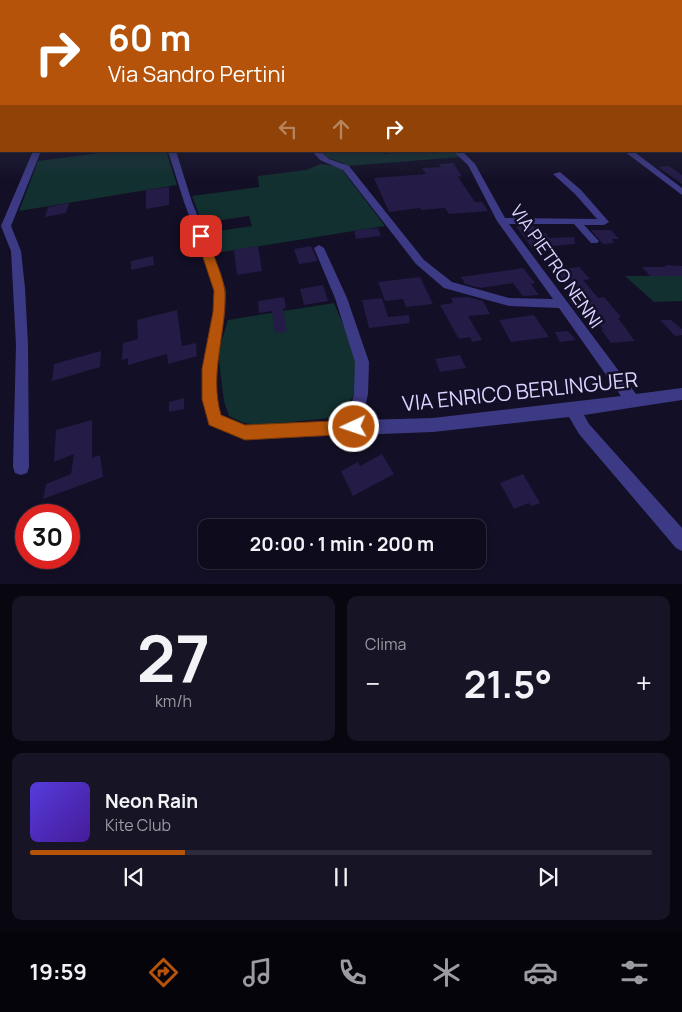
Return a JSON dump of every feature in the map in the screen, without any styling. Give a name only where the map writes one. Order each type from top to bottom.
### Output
[{"type":"street","points":[[21,467],[22,345],[19,288],[16,251],[6,226],[37,152]]},
{"type":"street","name":"VIA ENRICO BERLINGUER","points":[[172,152],[188,202],[212,263],[220,291],[219,312],[209,369],[209,399],[215,420],[245,432],[433,425],[573,410],[682,394]]},
{"type":"street","points":[[317,152],[326,162],[339,164],[346,168],[420,262],[448,285],[509,302],[562,304]]},
{"type":"street","name":"VIA PIETRO NENNI","points":[[458,152],[471,164],[502,221],[632,400]]},
{"type":"street","points":[[629,152],[682,192]]},
{"type":"street","points":[[502,221],[604,222],[578,192],[557,174]]},
{"type":"street","points":[[576,221],[594,241]]},
{"type":"street","points":[[319,248],[341,298],[362,362],[361,394],[354,427]]},
{"type":"street","points":[[573,410],[584,429],[682,542]]},
{"type":"green space","points":[[107,152],[166,152],[177,185],[19,211],[38,161]]},
{"type":"green space","points":[[321,152],[383,152],[384,154],[396,152],[454,152],[460,157],[347,166]]},
{"type":"green space","points":[[321,164],[340,167],[385,226],[216,253],[204,233],[252,226],[249,216],[202,223],[192,196],[259,187],[258,176],[306,170]]},
{"type":"green space","points":[[625,276],[682,276],[682,301],[654,302]]},
{"type":"green space","points":[[334,303],[351,346],[357,370],[356,390],[339,417],[261,425],[244,423],[229,416],[224,401],[218,353],[228,320]]},
{"type":"building","points":[[453,163],[462,176],[458,177],[475,202],[482,202],[488,211],[449,214],[445,208],[421,210],[420,208],[389,212],[374,178],[426,174],[422,168],[441,167],[439,164]]},
{"type":"building","points":[[669,166],[682,175],[682,184],[658,167]]},
{"type":"building","points":[[169,187],[169,205],[146,209],[146,190]]},
{"type":"building","points":[[69,203],[66,213],[45,217],[48,207]]},
{"type":"building","points":[[516,226],[534,226],[540,234],[546,233],[549,238],[574,237],[575,244],[532,248]]},
{"type":"building","points":[[378,228],[381,236],[356,239],[354,230]]},
{"type":"building","points":[[591,230],[611,230],[619,239],[612,239],[614,243],[603,244]]},
{"type":"building","points":[[258,246],[262,271],[237,275],[234,250]]},
{"type":"building","points":[[311,246],[318,261],[299,264],[294,249]]},
{"type":"building","points":[[153,256],[154,265],[131,270],[131,261]]},
{"type":"building","points":[[665,265],[682,266],[682,276],[650,276],[642,267],[666,267]]},
{"type":"building","points":[[579,267],[590,279],[583,280],[598,298],[604,297],[621,317],[618,318],[635,341],[611,343],[601,329],[603,329],[555,270]]},
{"type":"building","points":[[523,268],[535,283],[531,284],[539,295],[523,296],[513,283],[481,288],[465,284],[461,277]]},
{"type":"building","points":[[420,277],[433,304],[406,307],[403,299],[385,301],[378,282]]},
{"type":"building","points":[[323,285],[328,301],[304,305],[300,289]]},
{"type":"building","points":[[284,297],[286,308],[283,309],[287,331],[275,333],[272,311],[259,313],[258,301]]},
{"type":"building","points":[[468,297],[483,301],[490,314],[468,316],[482,340],[472,342],[470,337],[459,339],[440,305],[453,303],[451,298]]},
{"type":"building","points":[[382,298],[388,317],[409,315],[410,323],[369,328],[362,300]]},
{"type":"building","points":[[177,310],[182,346],[196,343],[197,356],[168,364],[167,354],[128,365],[128,358],[122,360],[123,343],[138,339],[137,320]]},
{"type":"building","points":[[534,315],[549,337],[511,342],[499,320]]},
{"type":"building","points":[[660,320],[671,320],[682,329],[682,335],[675,336]]},
{"type":"building","points":[[568,331],[576,340],[560,342],[555,332]]},
{"type":"building","points":[[101,351],[100,367],[52,381],[54,364]]},
{"type":"building","points":[[460,355],[466,368],[440,372],[435,359]]},
{"type":"building","points":[[184,398],[184,409],[169,412],[169,402]]},
{"type":"building","points":[[92,420],[92,458],[100,455],[103,477],[43,499],[46,484],[71,474],[74,454],[54,462],[56,430]]},
{"type":"building","points":[[382,454],[394,474],[353,496],[341,471],[358,462],[360,466]]},
{"type":"building","points":[[523,474],[540,503],[531,506],[529,503],[514,509],[500,483]]},
{"type":"route","points":[[201,236],[220,291],[219,312],[209,369],[209,399],[215,420],[230,428],[245,432],[354,427]]}]
